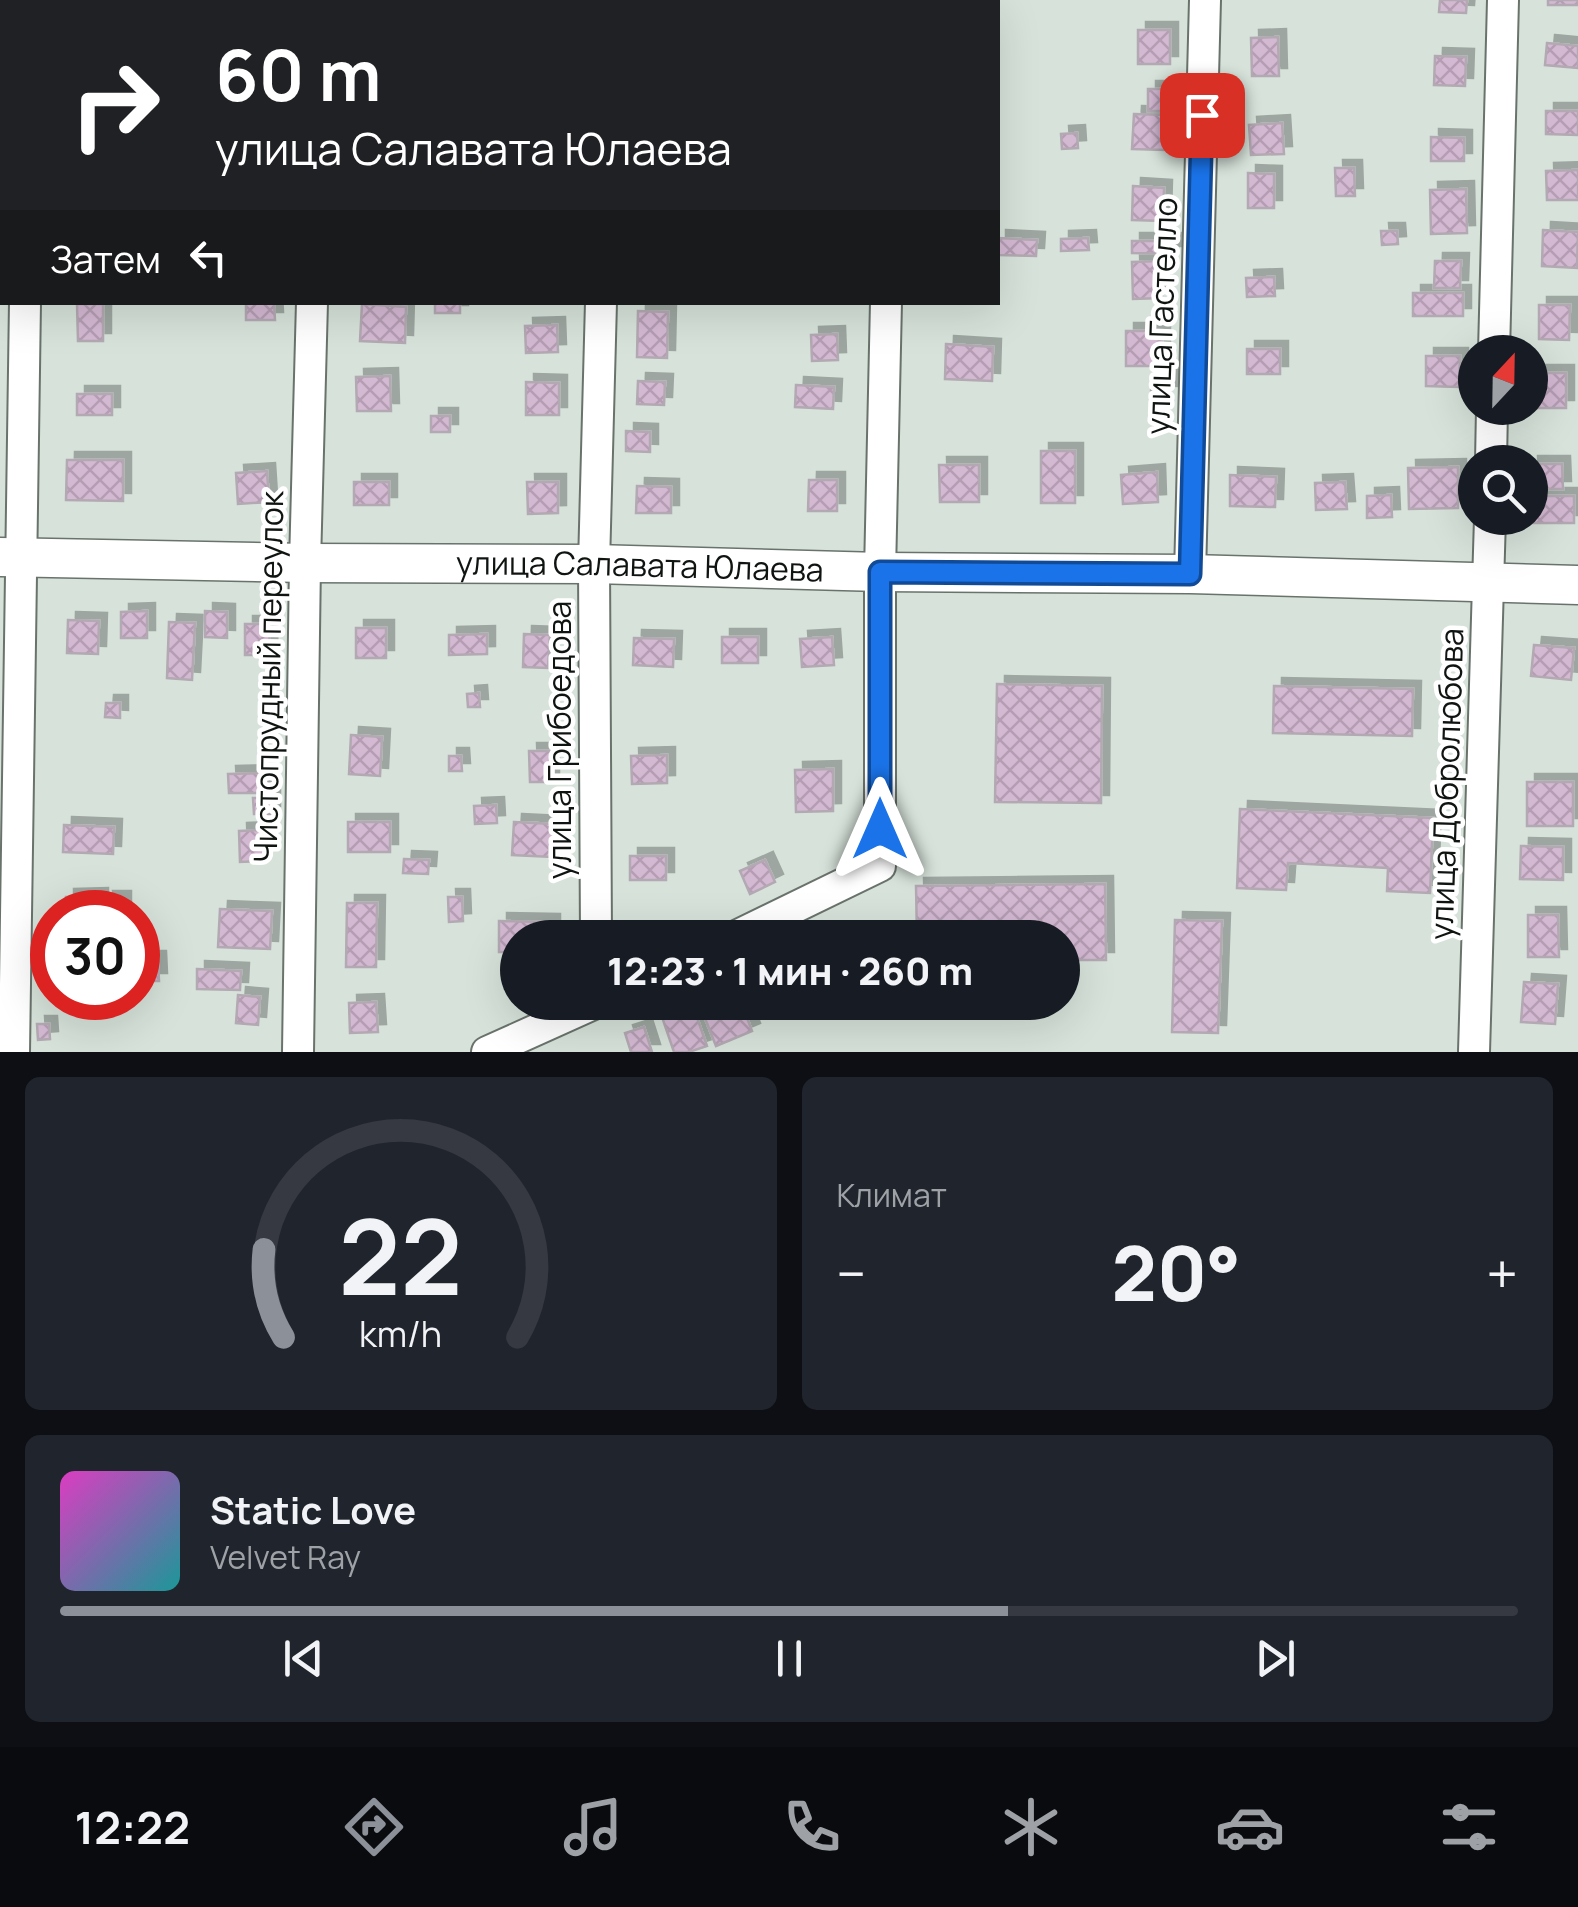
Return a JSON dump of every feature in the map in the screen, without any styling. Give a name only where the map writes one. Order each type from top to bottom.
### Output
[{"type":"street","name":"улица Гастелло","points":[[1190,574],[1206,0]]},
{"type":"street","points":[[1494,335],[1502,0]]},
{"type":"street","points":[[14,1052],[10,557],[25,305]]},
{"type":"street","name":"Чистопрудный переулок","points":[[298,1052],[312,305]]},
{"type":"street","name":"улица Грибоедова","points":[[596,920],[594,564],[601,305]]},
{"type":"street","points":[[769,920],[880,866],[880,572],[886,305]]},
{"type":"street","name":"улица Добролюбова","points":[[1474,1052],[1489,535]]},
{"type":"street","name":"улица Салавата Юлаева","points":[[10,557],[1190,574],[1578,585]]},
{"type":"street","points":[[487,1052],[559,1020]]},
{"type":"building","points":[[1440,0],[1467,0],[1466,13],[1439,12]]},
{"type":"building","points":[[1548,0],[1578,0],[1578,5],[1548,5]]},
{"type":"building","points":[[1138,30],[1170,30],[1170,64],[1138,64]]},
{"type":"building","points":[[1278,37],[1279,76],[1252,76],[1251,38]]},
{"type":"building","points":[[1547,43],[1578,46],[1578,68],[1545,65]]},
{"type":"building","points":[[1435,56],[1466,57],[1465,86],[1434,85]]},
{"type":"building","points":[[1148,89],[1167,89],[1167,111],[1148,111]]},
{"type":"building","points":[[1546,111],[1578,111],[1578,135],[1546,134]]},
{"type":"building","points":[[1134,114],[1166,115],[1165,150],[1132,149]]},
{"type":"building","points":[[1282,123],[1284,154],[1251,155],[1249,125]]},
{"type":"building","points":[[1077,133],[1078,148],[1062,149],[1061,134]]},
{"type":"building","points":[[1431,137],[1464,138],[1464,161],[1431,161]]},
{"type":"building","points":[[1335,168],[1354,168],[1355,196],[1336,196]]},
{"type":"building","points":[[1578,170],[1578,200],[1547,200],[1546,171]]},
{"type":"building","points":[[1248,173],[1274,174],[1274,208],[1248,208]]},
{"type":"building","points":[[1133,186],[1164,188],[1163,221],[1132,220]]},
{"type":"building","points":[[1466,189],[1467,233],[1431,234],[1430,190]]},
{"type":"building","points":[[1543,230],[1578,232],[1577,268],[1542,266]]},
{"type":"building","points":[[1381,231],[1397,231],[1398,244],[1382,245]]},
{"type":"building","points":[[1000,238],[1037,240],[1036,256],[1000,255]]},
{"type":"building","points":[[1088,238],[1089,250],[1061,251],[1061,239]]},
{"type":"building","points":[[1132,241],[1173,241],[1173,254],[1132,253]]},
{"type":"building","points":[[1161,261],[1162,298],[1133,299],[1132,262]]},
{"type":"building","points":[[1435,261],[1461,261],[1460,288],[1434,288]]},
{"type":"building","points":[[1274,277],[1275,296],[1247,297],[1246,278]]},
{"type":"building","points":[[1413,293],[1463,293],[1463,316],[1413,316]]},
{"type":"building","points":[[77,305],[103,305],[103,341],[78,341]]},
{"type":"building","points":[[246,305],[274,305],[275,320],[246,320]]},
{"type":"building","points":[[362,305],[406,307],[405,343],[360,341]]},
{"type":"building","points":[[435,305],[460,305],[460,313],[435,313]]},
{"type":"building","points":[[1539,305],[1570,305],[1569,340],[1539,335]]},
{"type":"building","points":[[638,311],[668,312],[667,358],[637,357]]},
{"type":"building","points":[[557,325],[558,352],[526,353],[525,326]]},
{"type":"building","points":[[1126,331],[1162,331],[1162,366],[1126,366]]},
{"type":"building","points":[[837,334],[838,360],[812,361],[811,335]]},
{"type":"building","points":[[946,344],[993,347],[992,381],[945,379]]},
{"type":"building","points":[[1247,349],[1280,349],[1280,374],[1247,374]]},
{"type":"building","points":[[1426,356],[1458,356],[1458,387],[1426,386]]},
{"type":"building","points":[[1548,373],[1566,373],[1566,408],[1548,408]]},
{"type":"building","points":[[390,376],[391,411],[357,411],[356,377]]},
{"type":"building","points":[[1152,376],[1171,378],[1169,394],[1151,393]]},
{"type":"building","points":[[638,381],[665,382],[664,405],[637,404]]},
{"type":"building","points":[[526,382],[559,383],[559,415],[526,415]]},
{"type":"building","points":[[796,385],[834,387],[833,409],[795,407]]},
{"type":"building","points":[[77,394],[112,394],[112,415],[77,415]]},
{"type":"building","points":[[431,416],[450,416],[450,432],[431,432]]},
{"type":"building","points":[[626,431],[650,432],[650,452],[626,451]]},
{"type":"building","points":[[1041,451],[1075,451],[1075,503],[1041,503]]},
{"type":"building","points":[[67,460],[123,460],[123,501],[66,500]]},
{"type":"building","points":[[1548,464],[1562,464],[1563,489],[1548,489]]},
{"type":"building","points":[[939,465],[979,465],[979,502],[940,502]]},
{"type":"building","points":[[1458,467],[1458,508],[1409,509],[1408,468]]},
{"type":"building","points":[[267,471],[269,502],[238,504],[236,473]]},
{"type":"building","points":[[1157,472],[1158,502],[1123,504],[1121,475]]},
{"type":"building","points":[[1230,475],[1276,477],[1275,507],[1230,506]]},
{"type":"building","points":[[809,480],[837,480],[837,511],[808,511]]},
{"type":"building","points":[[354,482],[389,482],[389,505],[354,505]]},
{"type":"building","points":[[527,482],[558,482],[558,513],[528,514]]},
{"type":"building","points":[[1345,482],[1347,509],[1316,510],[1315,483]]},
{"type":"building","points":[[637,486],[671,487],[671,513],[636,513]]},
{"type":"building","points":[[1391,495],[1392,517],[1367,518],[1367,496]]},
{"type":"building","points":[[1548,496],[1574,496],[1574,523],[1548,523]]},
{"type":"building","points":[[147,611],[147,638],[121,638],[121,612]]},
{"type":"building","points":[[205,611],[227,612],[227,638],[205,637]]},
{"type":"building","points":[[68,620],[99,621],[98,654],[67,653]]},
{"type":"building","points":[[169,622],[195,623],[192,680],[167,678]]},
{"type":"building","points":[[245,624],[270,624],[269,655],[245,655]]},
{"type":"building","points":[[356,628],[386,628],[386,658],[356,658]]},
{"type":"building","points":[[487,634],[487,654],[449,655],[449,635]]},
{"type":"building","points":[[524,634],[550,635],[548,668],[523,667]]},
{"type":"building","points":[[722,637],[758,637],[758,663],[722,663]]},
{"type":"building","points":[[832,637],[834,665],[802,667],[800,639]]},
{"type":"building","points":[[634,638],[674,639],[673,667],[633,665]]},
{"type":"building","points":[[1534,645],[1574,648],[1571,680],[1531,676]]},
{"type":"building","points":[[997,684],[1102,686],[1101,803],[995,802]]},
{"type":"building","points":[[1274,686],[1413,689],[1412,736],[1273,733]]},
{"type":"building","points":[[479,693],[480,707],[468,707],[467,694]]},
{"type":"building","points":[[106,703],[120,703],[120,718],[105,717]]},
{"type":"building","points":[[351,735],[382,737],[380,776],[349,774]]},
{"type":"building","points":[[529,751],[551,751],[551,782],[530,782]]},
{"type":"building","points":[[667,755],[667,783],[632,784],[631,756]]},
{"type":"building","points":[[449,756],[461,756],[462,771],[449,771]]},
{"type":"building","points":[[833,769],[833,811],[796,812],[795,770]]},
{"type":"building","points":[[265,773],[265,793],[229,793],[228,774]]},
{"type":"building","points":[[1527,782],[1573,782],[1573,826],[1527,826]]},
{"type":"building","points":[[253,798],[272,798],[272,814],[254,814]]},
{"type":"building","points":[[496,805],[497,823],[475,824],[474,806]]},
{"type":"building","points":[[1240,809],[1433,818],[1430,893],[1387,891],[1388,868],[1288,863],[1286,890],[1237,888]]},
{"type":"building","points":[[348,822],[390,822],[390,852],[348,852]]},
{"type":"building","points":[[514,822],[554,824],[552,857],[512,855]]},
{"type":"building","points":[[64,825],[114,827],[113,854],[63,852]]},
{"type":"building","points":[[263,830],[264,861],[240,862],[239,831]]},
{"type":"building","points":[[1521,846],[1563,847],[1563,880],[1520,879]]},
{"type":"building","points":[[630,856],[666,856],[666,880],[630,880]]},
{"type":"building","points":[[404,859],[429,860],[428,874],[403,873]]},
{"type":"building","points":[[765,860],[775,882],[750,894],[740,871]]},
{"type":"building","points":[[1105,884],[1106,960],[1080,960],[1080,920],[917,920],[916,886]]},
{"type":"building","points":[[448,897],[462,897],[463,921],[449,922]]},
{"type":"building","points":[[347,903],[377,903],[376,967],[346,967]]},
{"type":"building","points":[[220,909],[272,911],[270,949],[218,947]]},
{"type":"building","points":[[1528,915],[1558,915],[1559,957],[1528,957]]},
{"type":"building","points":[[1175,920],[1222,921],[1218,1033],[1172,1032]]},
{"type":"building","points":[[197,969],[241,971],[240,990],[197,989]]},
{"type":"building","points":[[1524,982],[1558,984],[1555,1024],[1521,1022]]},
{"type":"building","points":[[238,995],[260,997],[258,1025],[236,1023]]},
{"type":"building","points":[[376,1002],[378,1032],[350,1033],[349,1003]]},
{"type":"building","points":[[663,1020],[698,1020],[707,1046],[674,1052]]},
{"type":"building","points":[[706,1020],[748,1020],[752,1031],[716,1046]]},
{"type":"building","points":[[37,1024],[49,1024],[50,1039],[38,1040]]},
{"type":"building","points":[[644,1027],[652,1052],[631,1052],[625,1033]]},
{"type":"route","points":[[880,829],[880,572],[1190,574],[1202,115]]}]
